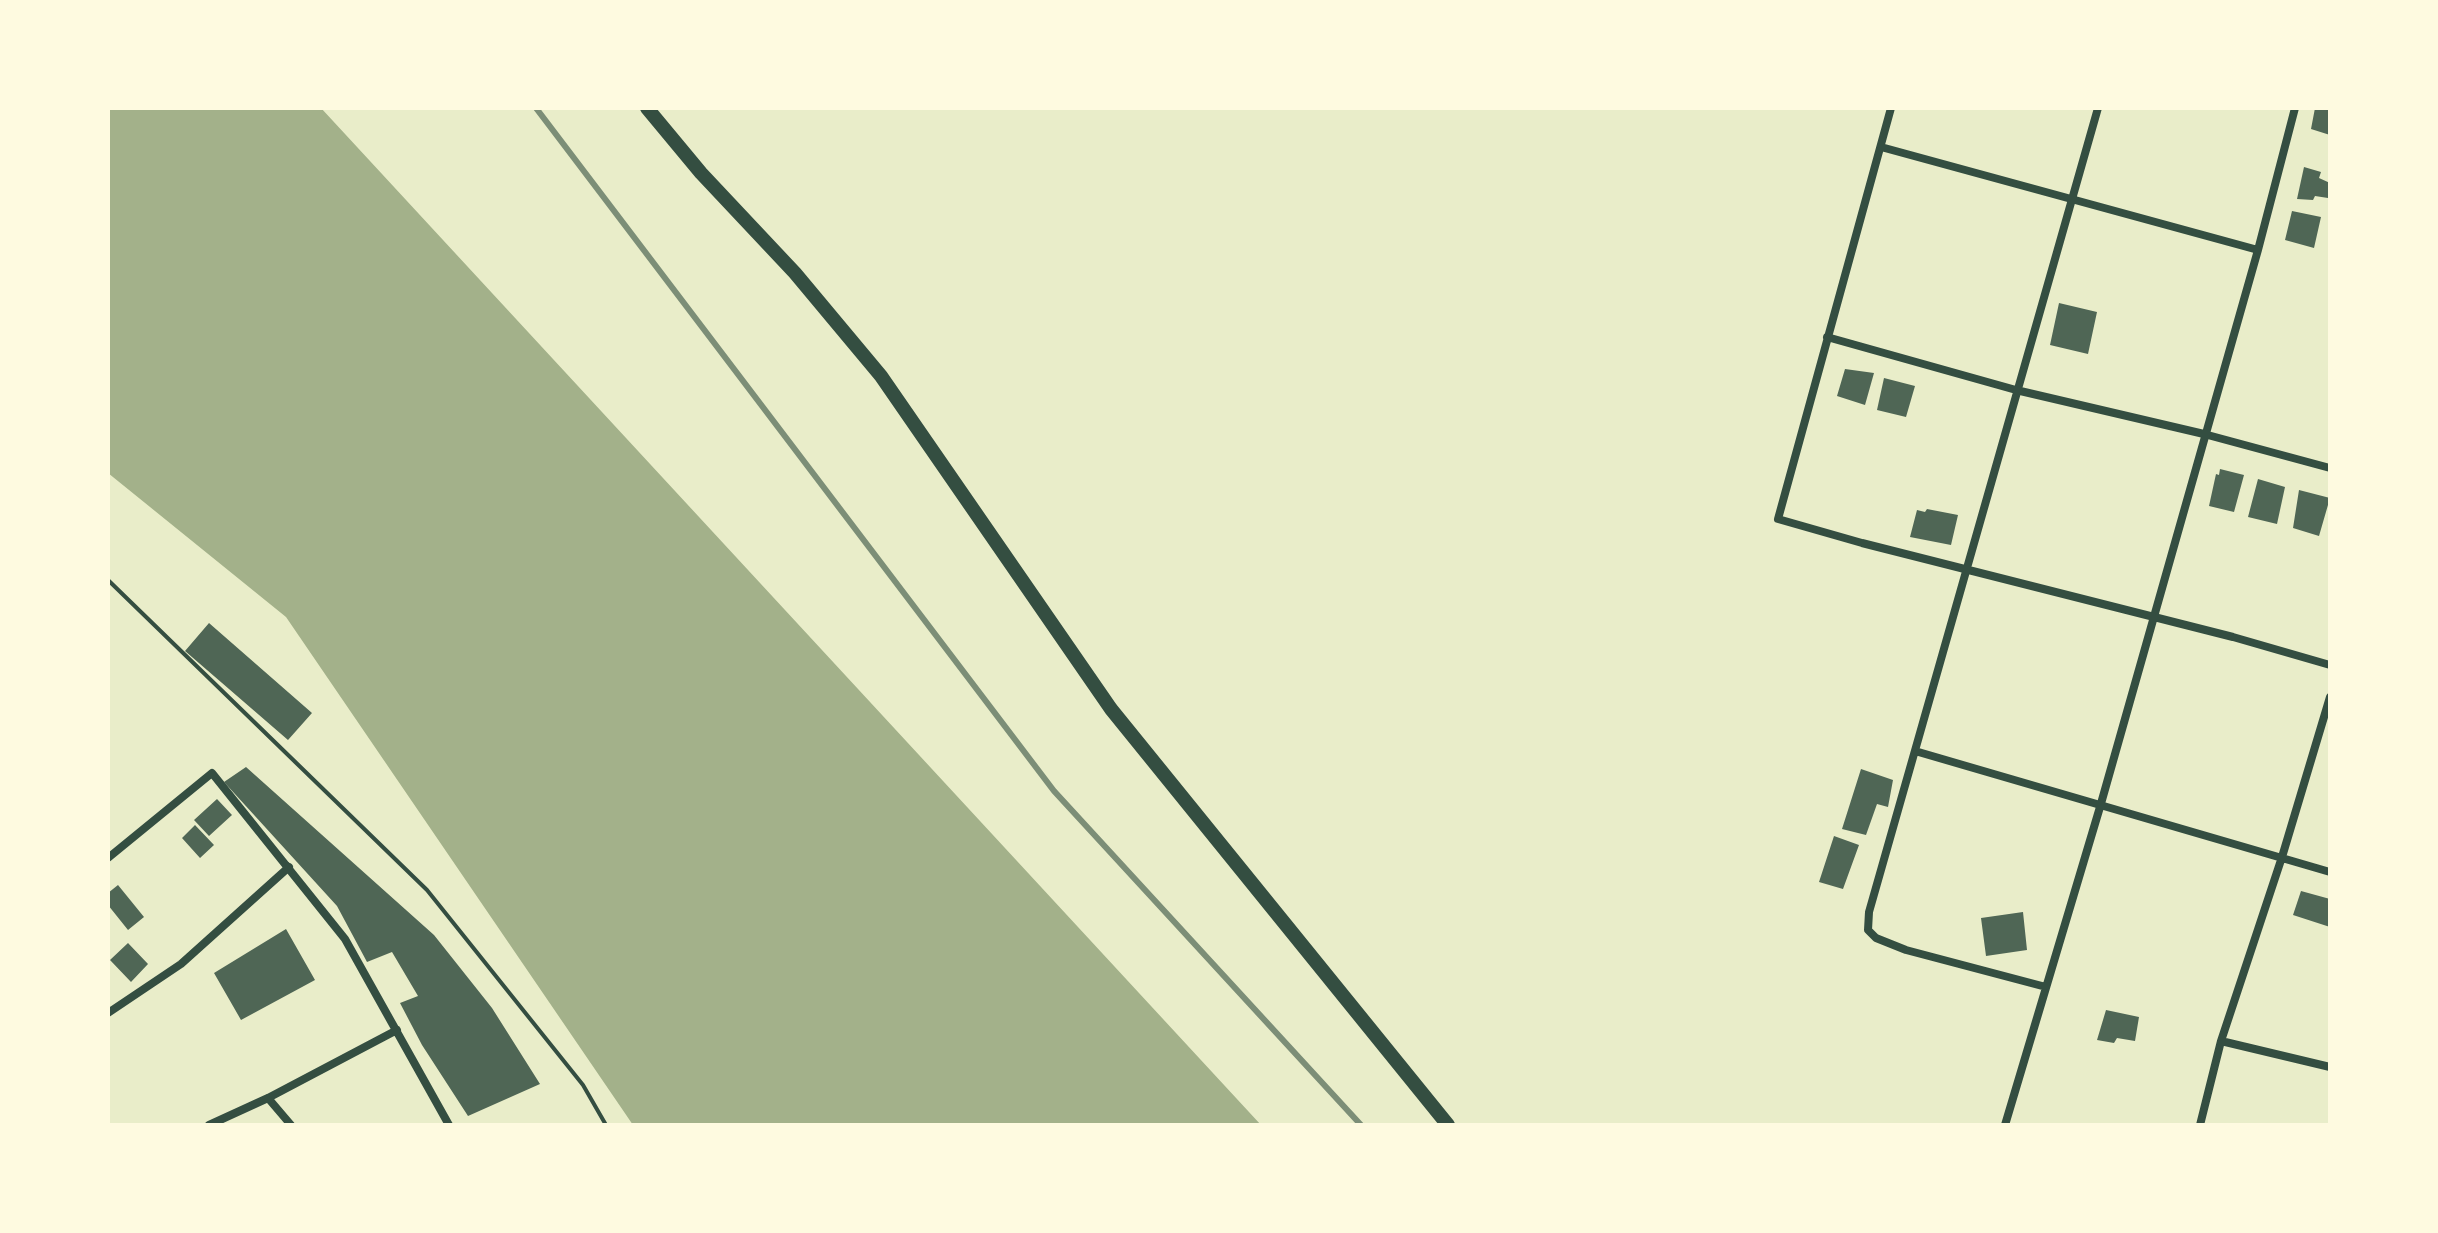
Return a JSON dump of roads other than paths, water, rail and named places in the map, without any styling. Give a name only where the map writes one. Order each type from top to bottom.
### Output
[{"type":"street","points":[[647,108],[863,354],[928,442],[1111,709],[1448,1125]]},
{"type":"street","points":[[1891,108],[1778,519],[2330,665]]},
{"type":"street","points":[[2046,987],[1906,950],[1876,938],[1868,930],[1869,912],[2098,108]]},
{"type":"street","points":[[2005,1125],[2100,807],[2258,250],[2295,108]]},
{"type":"street","points":[[1881,147],[2258,250]]},
{"type":"street","points":[[1827,337],[2016,390],[2204,434],[2330,468]]},
{"type":"street","points":[[2200,1125],[2221,1041],[2282,857],[2330,697]]},
{"type":"street","points":[[1915,751],[2330,872]]},
{"type":"street","points":[[108,858],[212,773],[345,939],[449,1125]]},
{"type":"street","points":[[108,1013],[181,964],[289,867]]},
{"type":"street","points":[[209,1125],[268,1098],[397,1030]]},
{"type":"street","points":[[2221,1041],[2330,1067]]},
{"type":"street","points":[[268,1098],[291,1125]]},
{"type":"railway","points":[[536,108],[1054,791],[1361,1125]]}]
